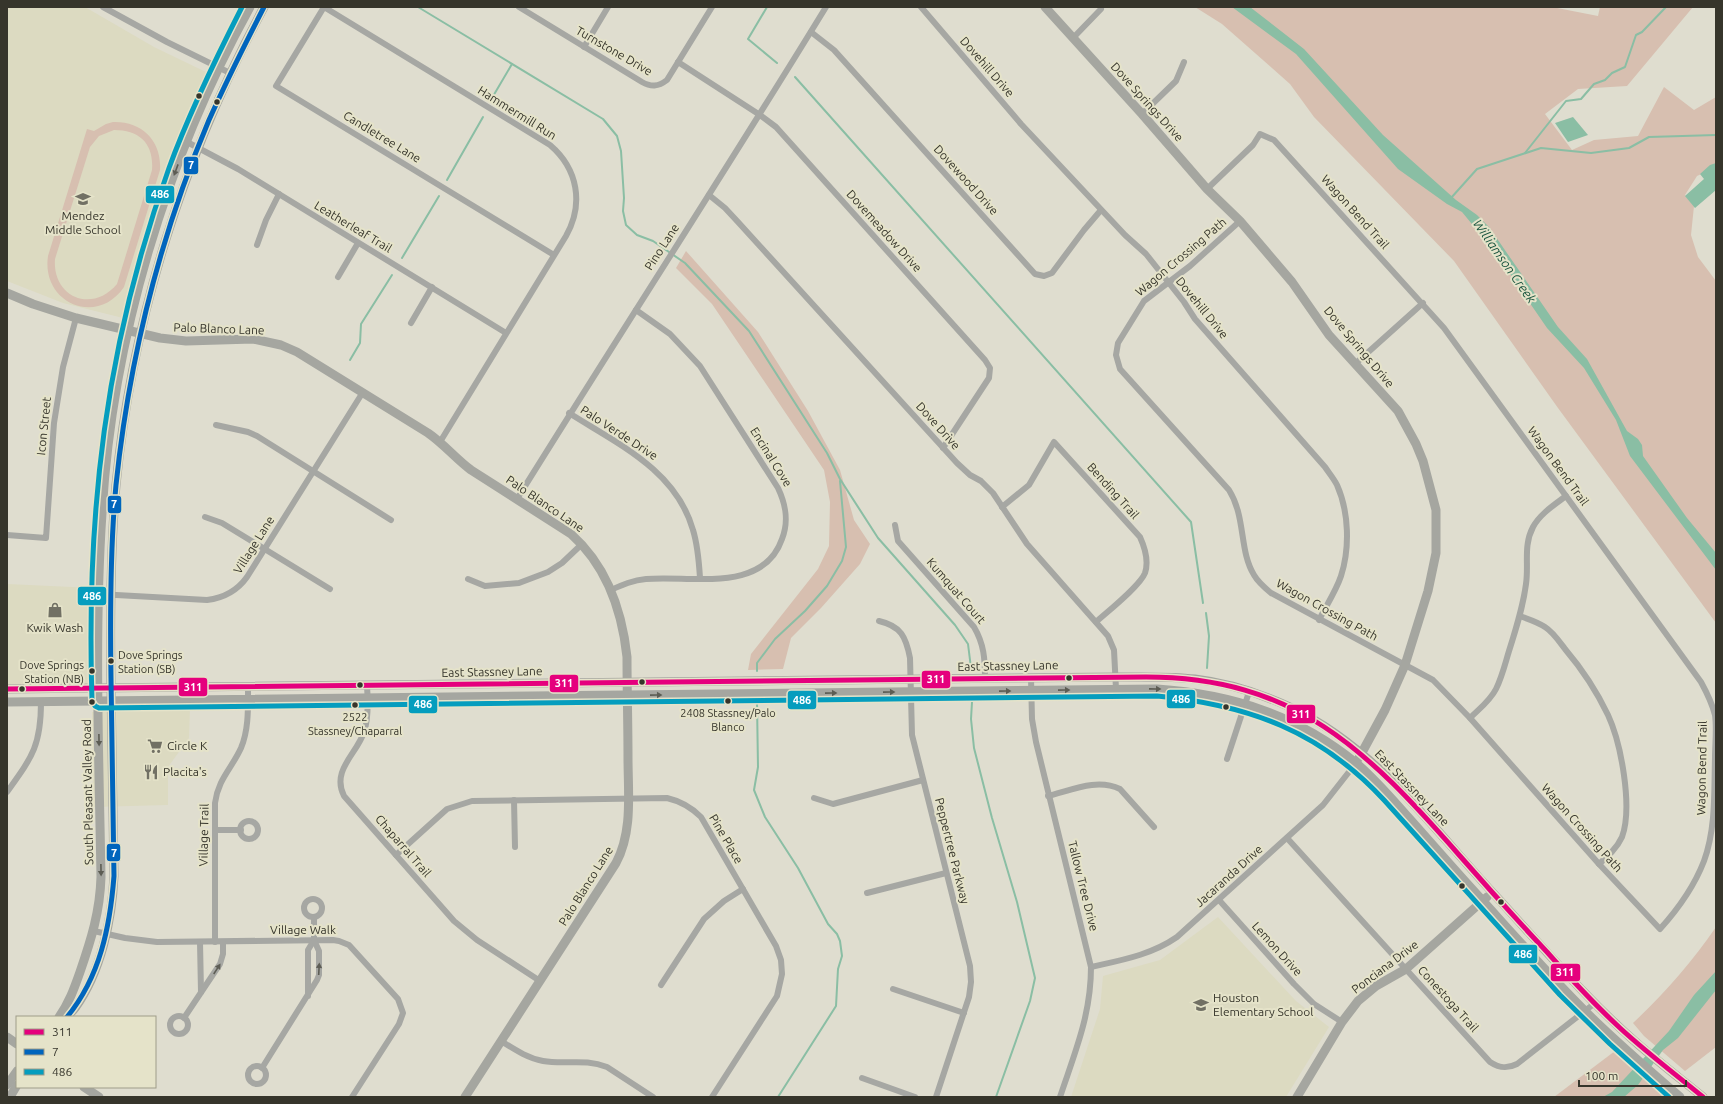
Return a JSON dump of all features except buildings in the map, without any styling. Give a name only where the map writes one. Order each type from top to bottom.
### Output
[{"type":"main road","name":"South Pleasant Valley Road","points":[[60,1016],[72,996],[94,931],[100,901],[98,594],[102,512],[106,460],[128,331],[142,275],[159,219],[186,142],[218,68],[250,7]]},
{"type":"main road","name":"South Pleasant Valley Road","points":[[67,1016],[75,1008],[89,982],[100,955],[112,906],[114,876],[110,595],[114,512],[119,460],[129,392],[140,334],[169,230],[198,148],[230,73],[264,7]]},
{"type":"main road","name":"Dove Springs Drive","points":[[1045,7],[1142,114],[1207,189],[1240,221],[1292,282],[1329,335],[1398,412],[1407,426],[1423,461],[1436,510],[1435,560],[1428,591],[1405,665],[1385,710],[1356,763]]},
{"type":"main road","name":"Palo Blanco Lane","points":[[7,293],[33,304],[76,318],[140,334],[186,341],[238,339],[260,340],[280,345],[297,352],[363,392],[440,442],[462,463],[559,526],[582,544],[599,565],[611,590],[624,637],[627,682],[627,835],[621,854],[465,1097]]},
{"type":"main road","name":"East Stassney Lane","points":[[7,689],[981,678],[1160,677],[1196,679],[1249,692],[1278,702],[1307,716],[1341,737],[1362,753],[1395,784],[1492,892],[1595,1002],[1638,1044],[1703,1097]]},
{"type":"main road","name":"East Stassney Lane","points":[[7,702],[764,694],[1157,688],[1182,690],[1216,696],[1272,713],[1298,725],[1324,740],[1356,763],[1387,793],[1483,901],[1584,1010],[1680,1097]]},
{"type":"main road","name":"Ponciana Drive","points":[[1297,1097],[1352,1008],[1369,991],[1406,969],[1492,892]]},
{"type":"main road","points":[[7,1030],[16,1036]]},
{"type":"main road","points":[[7,1037],[16,1043]]},
{"type":"main road","points":[[7,1086],[16,1072]]},
{"type":"main road","points":[[10,1097],[16,1087]]},
{"type":"main road","points":[[86,1088],[99,1097]]},
{"type":"street","name":"Candletree Lane","points":[[324,7],[276,86],[554,255]]},
{"type":"street","name":"Hammermill Run","points":[[324,7],[550,145],[566,162],[573,175],[577,201],[574,219],[570,228],[440,442]]},
{"type":"street","name":"Turnstone Drive","points":[[519,7],[647,85],[652,86],[662,84],[667,80],[712,7]]},
{"type":"street","points":[[584,47],[608,7]]},
{"type":"street","name":"Pino Lane","points":[[517,499],[569,413],[677,246],[826,7]]},
{"type":"street","name":"Dovehill Drive","points":[[921,7],[1022,124],[1101,210],[1146,254],[1184,302],[1195,319],[1325,467],[1336,485],[1342,499],[1346,518],[1347,536],[1346,555],[1341,576],[1319,620]]},
{"type":"street","points":[[106,8],[160,39],[230,73]]},
{"type":"street","points":[[1073,38],[1101,9]]},
{"type":"street","name":"Dovewood Drive","points":[[811,32],[827,43],[842,59],[1036,274],[1044,276],[1052,273],[1101,210]]},
{"type":"street","name":"Dovemeadow Drive","points":[[678,62],[760,114],[776,127],[985,360],[990,368],[989,378],[943,448]]},
{"type":"street","points":[[1142,114],[1176,81],[1184,62]]},
{"type":"street","name":"Wagon Bend Trail","points":[[1207,189],[1253,145],[1260,134],[1274,140],[1444,328],[1701,682],[1709,697],[1715,717],[1715,784],[1712,830],[1705,859],[1696,879],[1680,907],[1660,929]]},
{"type":"street","name":"Leatherleaf Trail","points":[[186,142],[238,169],[506,333]]},
{"type":"street","points":[[257,245],[266,220],[279,194]]},
{"type":"street","name":"Dove Drive","points":[[709,195],[725,208],[738,222],[957,463],[970,475],[981,481],[993,493],[1027,544],[1108,636],[1114,650],[1116,689]]},
{"type":"street","name":"Wagon Crossing Path","points":[[1240,221],[1190,266],[1144,301],[1118,343],[1116,355],[1120,369],[1229,490],[1238,509],[1248,563],[1254,575],[1271,593],[1319,620],[1423,673],[1433,680],[1470,718],[1599,864],[1660,929]]},
{"type":"street","points":[[338,277],[358,243]]},
{"type":"street","points":[[411,323],[432,287]]},
{"type":"street","points":[[1355,364],[1423,303]]},
{"type":"street","name":"Encinal Cove","points":[[611,590],[632,581],[647,578],[726,578],[743,576],[764,565],[774,554],[783,536],[786,518],[784,503],[778,488],[700,366],[670,334],[636,310]]},
{"type":"street","name":"Icon Street","points":[[7,535],[46,538],[55,416],[63,367],[76,318]]},
{"type":"street","name":"Village Lane","points":[[98,594],[200,600],[220,598],[233,592],[243,583],[363,392]]},
{"type":"street","name":"Palo Verde Drive","points":[[569,413],[639,457],[666,480],[675,492],[689,517],[696,540],[700,578]]},
{"type":"street","points":[[216,425],[252,433],[391,520]]},
{"type":"street","name":"Bending Trail","points":[[1002,507],[1029,485],[1054,442],[1140,537],[1145,547],[1147,560],[1145,574],[1137,584],[1096,622]]},
{"type":"street","points":[[1470,718],[1487,702],[1496,689],[1520,616],[1526,582],[1526,555],[1528,540],[1533,527],[1541,516],[1566,496]]},
{"type":"street","points":[[205,518],[222,523],[330,589]]},
{"type":"street","name":"Kumquat Court","points":[[895,525],[898,541],[974,627],[979,635],[984,652],[981,678]]},
{"type":"street","points":[[468,579],[485,586],[519,583],[534,579],[562,563],[582,544]]},
{"type":"street","points":[[1520,616],[1543,625],[1549,630],[1572,657],[1596,692],[1609,716],[1621,761],[1625,787],[1626,819],[1622,837],[1612,853],[1599,864]]},
{"type":"street","name":"Peppertree Parkway","points":[[879,621],[889,623],[896,627],[903,635],[910,658],[912,735],[970,966],[970,990],[964,1013],[936,1097]]},
{"type":"street","name":"Tallow Tree Drive","points":[[1031,678],[1034,731],[1048,796],[1091,967],[1090,994],[1086,1018],[1060,1097]]},
{"type":"street","name":"Chaparral Trail","points":[[367,686],[368,698],[365,732],[342,771],[340,779],[340,787],[346,799],[454,921],[465,931],[540,981]]},
{"type":"street","name":"Village Trail","points":[[215,942],[215,803],[218,789],[223,777],[244,740],[247,726],[248,687]]},
{"type":"street","points":[[1227,759],[1249,692]]},
{"type":"street","points":[[7,792],[30,759],[36,746],[41,725],[41,702]]},
{"type":"street","name":"Jacaranda Drive","points":[[1091,967],[1144,955],[1166,945],[1219,900],[1323,805],[1356,763]]},
{"type":"street","points":[[814,798],[833,804],[923,780]]},
{"type":"street","points":[[1048,796],[1099,784],[1113,785],[1120,789],[1154,827]]},
{"type":"street","name":"Pine Place","points":[[396,855],[447,809],[472,801],[667,798],[681,802],[693,810],[701,817],[776,946],[781,960],[781,982],[774,1003],[712,1097]]},
{"type":"street","points":[[514,800],[515,847]]},
{"type":"street","points":[[215,830],[241,830]]},
{"type":"street","name":"Conestoga Trail","points":[[1288,838],[1490,1062],[1500,1067],[1510,1067],[1517,1064],[1595,1002]]},
{"type":"street","points":[[867,893],[946,873]]},
{"type":"street","points":[[660,985],[704,919],[724,901],[743,889]]},
{"type":"street","name":"Lemon Drive","points":[[1219,900],[1314,1004],[1342,1022]]},
{"type":"street","points":[[262,1068],[308,996],[319,975],[319,951],[314,940],[314,917]]},
{"type":"street","name":"Village Walk","points":[[94,931],[140,940],[200,942],[314,940],[339,941],[349,945],[398,999],[402,1006],[403,1013],[400,1021],[352,1097]]},
{"type":"street","points":[[308,996],[308,950],[314,940]]},
{"type":"street","points":[[200,942],[201,992]]},
{"type":"street","points":[[184,1018],[220,964],[223,954],[223,942]]},
{"type":"street","points":[[893,989],[964,1013]]},
{"type":"street","points":[[501,1041],[521,1053],[543,1061],[582,1061],[599,1064],[607,1067],[653,1097]]},
{"type":"street","points":[[862,1078],[915,1097]]},
{"type":"shaded area","name":"Mendez Middle School","points":[[7,7],[85,7],[154,47],[208,73],[173,155],[143,243],[123,318],[63,303],[7,281]]},
{"type":"shaded area","points":[[1195,7],[1552,7],[1598,16],[1600,7],[1693,7],[1627,86],[1578,89],[1545,114],[1572,150],[1594,140],[1638,136],[1664,87],[1694,110],[1716,97],[1716,167],[1697,176],[1685,195],[1694,206],[1691,235],[1698,257],[1716,281],[1716,623],[1558,408],[1454,261],[1314,117],[1290,84],[1222,24]]},
{"type":"shaded area","points":[[113,122],[123,123],[133,125],[141,129],[154,142],[158,150],[160,170],[124,287],[113,299],[100,306],[86,307],[73,304],[62,297],[53,286],[48,272],[48,256],[87,129],[94,131]],"holes":[[[114,130],[131,133],[144,140],[151,153],[152,170],[117,284],[107,293],[96,298],[86,299],[76,297],[67,292],[60,283],[56,272],[55,259],[90,147],[99,136]]]},
{"type":"shaded area","points":[[686,251],[758,332],[808,411],[840,470],[854,520],[870,544],[860,564],[821,608],[791,638],[783,669],[748,670],[751,654],[818,569],[829,546],[830,502],[824,470],[712,304],[676,268]]},
{"type":"shaded area","points":[[7,584],[94,588],[94,683],[90,685],[7,686]]},
{"type":"shaded area","points":[[190,708],[189,738],[168,767],[168,805],[93,807],[92,712],[121,711],[123,709]]},
{"type":"shaded area","name":"Houston Elementary School","points":[[1218,917],[1296,1001],[1329,1027],[1286,1097],[1071,1097],[1100,1009],[1103,976],[1160,960]]},
{"type":"shaded area","points":[[1716,927],[1716,1047],[1685,1071],[1644,1036],[1633,1023],[1656,1001],[1677,977]]},
{"type":"shaded area","points":[[1615,1051],[1666,1097],[1554,1097]]},
{"type":"water","name":"Williamson Creek","points":[[1232,7],[1250,7],[1304,49],[1383,135],[1456,200],[1477,215],[1489,227],[1558,327],[1587,359],[1627,431],[1638,439],[1642,445],[1643,456],[1687,518],[1716,553],[1716,570],[1630,456],[1616,420],[1584,368],[1547,328],[1495,252],[1462,212],[1447,204],[1398,169],[1296,54]]},
{"type":"water","points":[[1573,117],[1588,135],[1568,142],[1555,123]]},
{"type":"water","points":[[1716,163],[1716,190],[1695,208],[1685,196],[1704,179],[1700,174],[1710,165]]},
{"type":"water","points":[[1716,971],[1716,990],[1678,1038],[1663,1050],[1638,1085],[1624,1097],[1603,1097],[1612,1092],[1669,1031],[1694,995]]},
{"type":"waterway","points":[[418,7],[603,119],[617,136],[621,151],[624,198],[623,211],[626,225],[637,235],[653,241],[685,263],[749,331],[827,453],[840,479],[878,538],[955,625],[968,644],[971,668]]},
{"type":"waterway","points":[[767,7],[748,39],[777,63]]},
{"type":"waterway","points":[[1525,153],[1566,101],[1581,99],[1594,84],[1605,80],[1612,73],[1625,67],[1636,35],[1642,32],[1666,7]]},
{"type":"waterway","points":[[492,98],[512,64]]},
{"type":"waterway","points":[[795,77],[1191,522],[1203,603]]},
{"type":"waterway","points":[[447,180],[483,117]]},
{"type":"waterway","points":[[1451,198],[1477,169],[1541,148],[1591,153],[1629,148],[1649,137],[1716,135]]},
{"type":"waterway","points":[[402,258],[439,196]]},
{"type":"waterway","points":[[350,360],[360,343],[361,324],[392,275]]},
{"type":"waterway","points":[[757,671],[757,663],[775,639],[805,611],[827,586],[842,561],[846,547],[840,481]]},
{"type":"waterway","points":[[1206,613],[1209,636],[1207,668]]},
{"type":"waterway","points":[[972,702],[971,719],[974,748],[992,818],[1017,902],[1035,978],[1030,1001],[996,1097]]},
{"type":"waterway","points":[[757,703],[758,767],[754,790],[765,817],[798,868],[828,924],[837,934],[840,941],[842,956],[838,969],[836,1006],[778,1097]]},
{"type":"transit line","name":"486","points":[[242,7],[203,87],[169,168],[147,234],[129,300],[115,365],[104,431],[92,564],[92,701],[95,706],[99,708],[1157,696],[1191,700],[1222,706],[1281,726],[1308,739],[1334,756],[1360,776],[1384,800],[1560,995],[1610,1044],[1669,1097]]},
{"type":"transit line","name":"7","points":[[68,1016],[88,985],[101,951],[110,914],[114,876],[111,654],[114,509],[122,438],[138,345],[161,254],[191,164],[209,120],[264,7]]},
{"type":"transit line","name":"311","points":[[7,689],[1146,677],[1198,680],[1245,690],[1286,706],[1324,727],[1359,753],[1393,783],[1601,1010],[1640,1046],[1703,1097]]},
{"type":"place","name":"Mendez Middle School","points":[[83,199]]},
{"type":"place","name":"Kwik Wash","points":[[55,610]]},
{"type":"place","name":"Dove Springs Station (SB)","points":[[111,661]]},
{"type":"place","name":"Dove Springs Station (NB)","points":[[92,671]]},
{"type":"place","name":"2408 Stassney/Palo Blanco","points":[[728,701]]},
{"type":"place","name":"2522 Stassney/Chaparral","points":[[355,705]]},
{"type":"place","name":"Circle K","points":[[155,746]]},
{"type":"place","name":"Placita's","points":[[151,772]]},
{"type":"place","name":"Houston Elementary School","points":[[1201,1005]]}]
